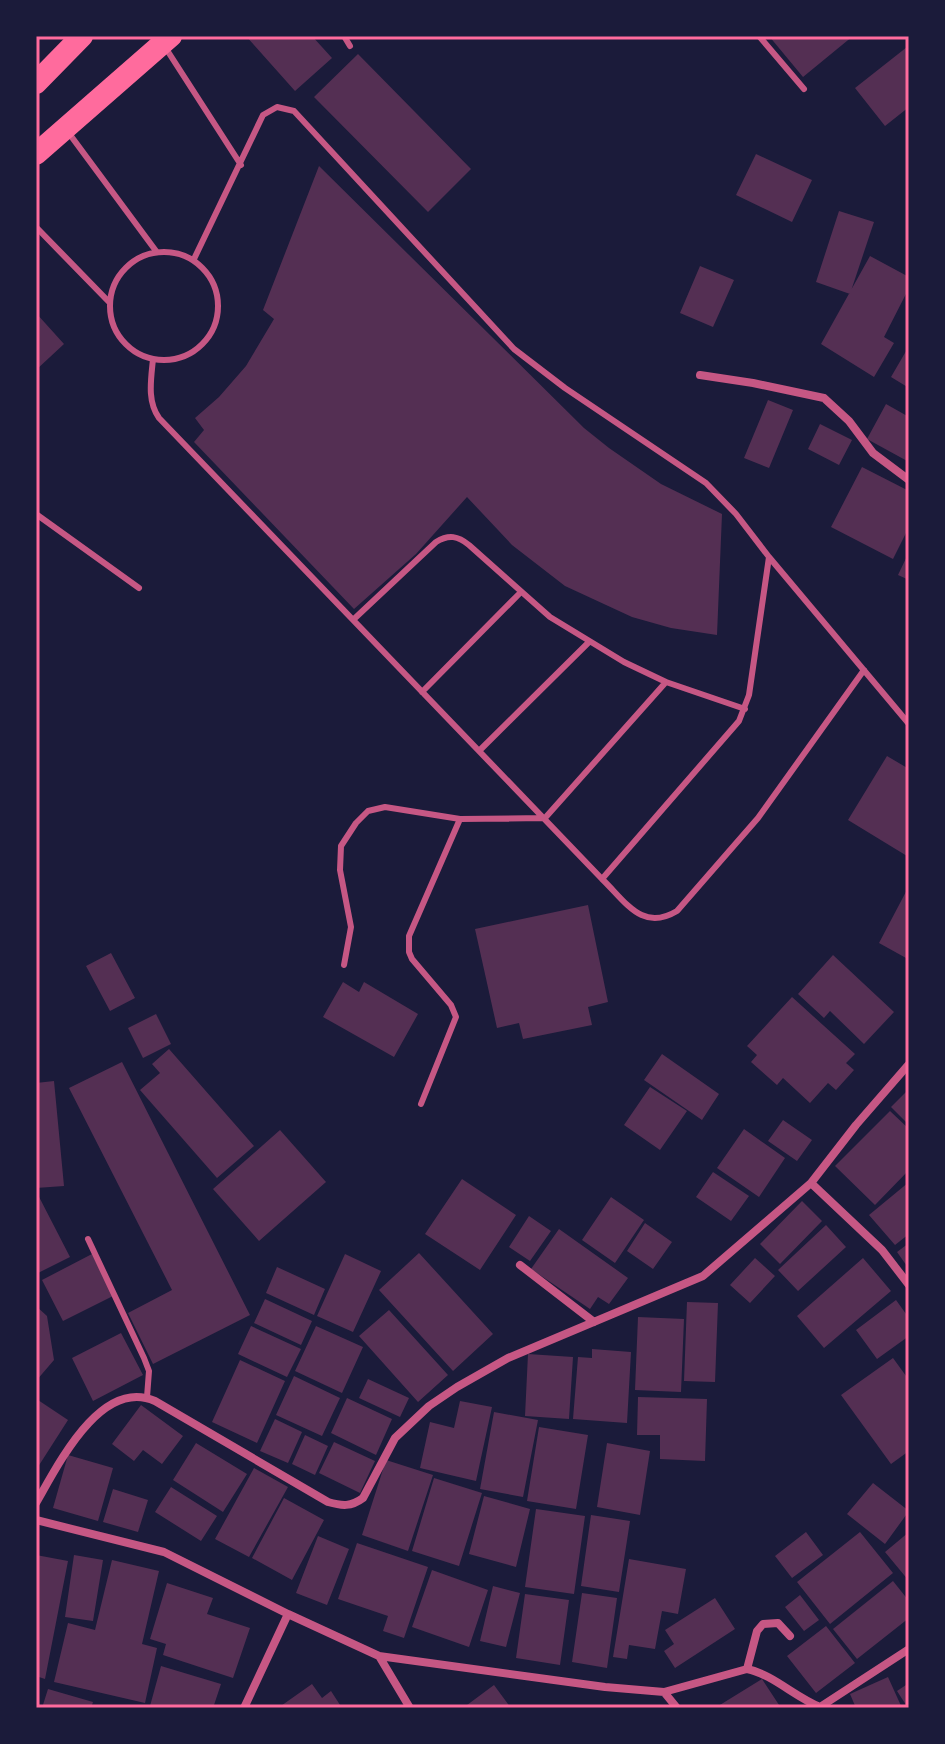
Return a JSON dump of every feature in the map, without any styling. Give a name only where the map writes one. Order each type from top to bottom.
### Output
[{"type":"highway","points":[[36,83],[82,36]]},
{"type":"highway","points":[[36,154],[164,38]]},
{"type":"street","points":[[700,375],[824,398],[849,421],[873,453],[909,480]]},
{"type":"street","points":[[36,1503],[58,1466],[96,1415],[125,1397],[147,1397],[328,1502],[342,1506],[355,1504],[363,1498],[395,1438],[429,1406],[508,1358],[703,1276],[811,1183],[909,1064]]},
{"type":"street","points":[[811,1183],[882,1250],[909,1285]]},
{"type":"street","points":[[520,1265],[594,1322]]},
{"type":"street","points":[[36,1520],[164,1552],[379,1656],[605,1687],[664,1692],[747,1669],[760,1672],[802,1700],[820,1707],[909,1649]]},
{"type":"street","points":[[244,1708],[288,1614]]},
{"type":"street","points":[[747,1669],[757,1631],[763,1624],[778,1623],[790,1636]]},
{"type":"street","points":[[379,1656],[410,1708]]},
{"type":"street","points":[[664,1692],[677,1708]]},
{"type":"lane","points":[[344,36],[350,46]]},
{"type":"lane","points":[[759,36],[804,89]]},
{"type":"lane","points":[[164,38],[241,165]]},
{"type":"lane","points":[[194,259],[263,115],[269,110],[284,107],[294,111],[514,349],[555,381],[706,483],[736,514],[909,724]]},
{"type":"lane","points":[[66,129],[156,251]]},
{"type":"lane","points":[[36,227],[110,303]]},
{"type":"lane","points":[[156,251],[175,252],[194,259],[208,272],[217,289],[219,308],[215,326],[205,342],[190,354],[172,360],[153,359],[135,352],[121,339],[112,322],[110,303],[114,285],[124,268],[139,257],[156,251]]},
{"type":"lane","points":[[153,359],[151,396],[159,418],[642,918],[660,919],[677,911],[775,797],[864,670]]},
{"type":"lane","points":[[36,514],[139,588]]},
{"type":"lane","points":[[354,619],[436,542],[449,536],[469,545],[520,593],[589,642],[666,682],[745,709]]},
{"type":"lane","points":[[602,879],[730,732],[745,709],[769,557]]},
{"type":"lane","points":[[422,692],[520,593]]},
{"type":"lane","points":[[479,751],[589,642]]},
{"type":"lane","points":[[344,965],[351,927],[339,857],[341,846],[368,811],[385,807],[460,819],[545,818],[666,682]]},
{"type":"lane","points":[[421,1104],[456,1017],[451,1005],[412,959],[409,936],[460,819]]},
{"type":"lane","points":[[88,1239],[149,1371],[147,1397]]},
{"type":"building","points":[[246,36],[312,36],[332,58],[295,91]]},
{"type":"building","points":[[769,36],[853,36],[803,77]]},
{"type":"building","points":[[907,47],[909,107],[885,126],[855,88]]},
{"type":"building","points":[[358,54],[471,169],[428,212],[314,97]]},
{"type":"building","points":[[756,154],[812,180],[792,222],[736,195]]},
{"type":"building","points":[[319,166],[584,428],[661,484],[722,514],[717,635],[671,628],[632,617],[565,586],[512,545],[467,497],[416,554],[354,609],[194,442],[204,430],[195,418],[219,397],[246,366],[274,319],[263,310]]},
{"type":"building","points":[[839,211],[874,222],[850,294],[816,282]]},
{"type":"building","points":[[870,256],[909,277],[909,288],[884,337],[894,343],[874,377],[821,344]]},
{"type":"building","points":[[700,266],[734,280],[713,327],[680,313]]},
{"type":"building","points":[[36,313],[64,344],[36,370]]},
{"type":"building","points":[[909,346],[909,388],[891,377]]},
{"type":"building","points":[[768,400],[793,410],[769,468],[744,458]]},
{"type":"building","points":[[886,404],[909,417],[909,462],[867,439]]},
{"type":"building","points":[[820,424],[852,440],[839,465],[808,449]]},
{"type":"building","points":[[862,467],[909,491],[909,527],[893,559],[831,527]]},
{"type":"building","points":[[909,552],[909,580],[898,575]]},
{"type":"building","points":[[887,756],[909,769],[907,856],[848,820]]},
{"type":"building","points":[[909,886],[909,951],[906,958],[879,943]]},
{"type":"building","points":[[588,905],[608,1002],[588,1007],[592,1025],[523,1039],[519,1023],[497,1028],[475,929]]},
{"type":"building","points":[[111,953],[135,998],[110,1011],[86,966]]},
{"type":"building","points":[[833,955],[894,1012],[864,1044],[830,1011],[824,1018],[798,994]]},
{"type":"building","points":[[343,982],[359,992],[364,982],[418,1014],[394,1057],[323,1017]]},
{"type":"building","points":[[792,997],[855,1054],[846,1063],[854,1070],[836,1090],[828,1083],[810,1103],[783,1078],[777,1085],[751,1062],[757,1055],[747,1046]]},
{"type":"building","points":[[156,1014],[171,1044],[143,1058],[128,1028]]},
{"type":"building","points":[[169,1049],[254,1146],[217,1178],[140,1090],[160,1073],[152,1064]]},
{"type":"building","points":[[662,1054],[719,1094],[702,1120],[644,1080]]},
{"type":"building","points":[[122,1062],[250,1315],[153,1364],[128,1313],[172,1290],[69,1088]]},
{"type":"building","points":[[54,1081],[64,1186],[36,1188],[36,1083]]},
{"type":"building","points":[[650,1087],[687,1111],[660,1150],[624,1125]]},
{"type":"building","points":[[909,1089],[909,1125],[891,1107]]},
{"type":"building","points":[[890,1111],[909,1129],[909,1170],[875,1205],[835,1166]]},
{"type":"building","points":[[783,1120],[812,1140],[797,1161],[768,1141]]},
{"type":"building","points":[[744,1129],[785,1158],[759,1197],[717,1168]]},
{"type":"building","points":[[280,1130],[326,1182],[259,1241],[213,1189]]},
{"type":"building","points":[[713,1172],[749,1196],[731,1221],[696,1197]]},
{"type":"building","points":[[462,1179],[516,1215],[480,1270],[425,1234]]},
{"type":"building","points":[[909,1182],[909,1234],[895,1245],[869,1215]]},
{"type":"building","points":[[36,1191],[70,1257],[36,1274]]},
{"type":"building","points":[[611,1197],[644,1220],[615,1263],[582,1240]]},
{"type":"building","points":[[802,1201],[822,1221],[780,1264],[760,1244]]},
{"type":"building","points":[[529,1216],[551,1231],[530,1261],[509,1247]]},
{"type":"building","points":[[645,1223],[672,1242],[653,1269],[627,1251]]},
{"type":"building","points":[[826,1225],[846,1247],[798,1291],[778,1270]]},
{"type":"building","points":[[559,1229],[628,1278],[609,1304],[598,1297],[590,1309],[531,1269]]},
{"type":"building","points":[[909,1243],[909,1269],[897,1252]]},
{"type":"building","points":[[419,1253],[493,1334],[453,1371],[379,1290]]},
{"type":"building","points":[[92,1254],[113,1296],[63,1321],[42,1280]]},
{"type":"building","points":[[345,1254],[381,1271],[353,1332],[317,1316]]},
{"type":"building","points":[[755,1258],[775,1276],[750,1303],[730,1285]]},
{"type":"building","points":[[863,1258],[891,1291],[824,1348],[797,1316]]},
{"type":"building","points":[[277,1267],[325,1289],[314,1315],[266,1293]]},
{"type":"building","points":[[265,1299],[312,1321],[301,1345],[254,1323]]},
{"type":"building","points":[[896,1300],[909,1318],[909,1336],[877,1359],[856,1330]]},
{"type":"building","points":[[687,1302],[718,1303],[715,1382],[684,1381]]},
{"type":"building","points":[[36,1306],[47,1316],[54,1360],[36,1381]]},
{"type":"building","points":[[389,1310],[448,1375],[418,1402],[359,1336]]},
{"type":"building","points":[[638,1317],[684,1319],[681,1392],[635,1390]]},
{"type":"building","points":[[251,1326],[301,1349],[287,1377],[238,1354]]},
{"type":"building","points":[[316,1326],[363,1347],[342,1393],[295,1371]]},
{"type":"building","points":[[121,1333],[143,1375],[93,1401],[72,1358]]},
{"type":"building","points":[[592,1349],[631,1352],[627,1423],[573,1419],[578,1357],[592,1358]]},
{"type":"building","points":[[528,1354],[573,1357],[569,1419],[525,1416]]},
{"type":"building","points":[[893,1358],[909,1380],[909,1451],[891,1464],[841,1395]]},
{"type":"building","points":[[240,1360],[285,1381],[257,1443],[212,1422]]},
{"type":"building","points":[[294,1376],[340,1398],[322,1436],[276,1415]]},
{"type":"building","points":[[368,1379],[409,1398],[400,1417],[359,1398]]},
{"type":"building","points":[[638,1397],[707,1399],[705,1461],[660,1459],[660,1435],[637,1435]]},
{"type":"building","points":[[347,1398],[392,1419],[376,1455],[331,1433]]},
{"type":"building","points":[[38,1400],[68,1420],[36,1470],[36,1404]]},
{"type":"building","points":[[460,1401],[492,1407],[476,1481],[420,1468],[430,1422],[454,1428]]},
{"type":"building","points":[[141,1405],[183,1436],[162,1464],[143,1450],[134,1461],[112,1444]]},
{"type":"building","points":[[494,1412],[538,1420],[523,1497],[480,1489]]},
{"type":"building","points":[[275,1419],[302,1432],[288,1463],[260,1451]]},
{"type":"building","points":[[539,1427],[588,1435],[576,1509],[527,1501]]},
{"type":"building","points":[[305,1435],[328,1446],[315,1475],[292,1464]]},
{"type":"building","points":[[334,1442],[375,1461],[360,1493],[319,1473]]},
{"type":"building","points":[[196,1443],[247,1474],[223,1512],[173,1480]]},
{"type":"building","points":[[607,1443],[650,1451],[640,1515],[597,1507]]},
{"type":"building","points":[[68,1455],[113,1468],[98,1521],[53,1508]]},
{"type":"building","points":[[386,1460],[433,1475],[408,1551],[362,1535]]},
{"type":"building","points":[[254,1468],[288,1487],[249,1557],[215,1539]]},
{"type":"building","points":[[434,1478],[482,1493],[459,1566],[412,1551]]},
{"type":"building","points":[[873,1483],[909,1511],[885,1544],[847,1514]]},
{"type":"building","points":[[171,1487],[217,1516],[201,1541],[155,1512]]},
{"type":"building","points":[[113,1489],[148,1500],[138,1532],[103,1522]]},
{"type":"building","points":[[484,1496],[530,1509],[516,1567],[469,1554]]},
{"type":"building","points":[[284,1498],[324,1520],[292,1580],[252,1558]]},
{"type":"building","points":[[536,1509],[585,1516],[574,1594],[525,1587]]},
{"type":"building","points":[[591,1515],[630,1521],[619,1592],[581,1586]]},
{"type":"building","points":[[806,1532],[823,1555],[792,1578],[775,1556]]},
{"type":"building","points":[[860,1532],[893,1573],[830,1624],[797,1582]]},
{"type":"building","points":[[909,1532],[909,1581],[885,1552]]},
{"type":"building","points":[[318,1536],[349,1549],[327,1605],[296,1593]]},
{"type":"building","points":[[357,1543],[428,1567],[404,1638],[383,1631],[388,1616],[338,1599]]},
{"type":"building","points":[[36,1555],[68,1561],[45,1679],[36,1676]]},
{"type":"building","points":[[74,1555],[103,1560],[93,1621],[65,1617]]},
{"type":"building","points":[[629,1559],[686,1569],[678,1614],[662,1611],[655,1649],[629,1645],[627,1659],[613,1657]]},
{"type":"building","points":[[112,1560],[159,1571],[142,1644],[157,1648],[145,1703],[54,1682],[68,1623],[95,1630]]},
{"type":"building","points":[[432,1570],[488,1590],[469,1647],[412,1627]]},
{"type":"building","points":[[893,1581],[909,1601],[909,1618],[857,1659],[833,1629]]},
{"type":"building","points":[[167,1583],[213,1598],[207,1614],[250,1628],[233,1678],[163,1655],[166,1644],[150,1639]]},
{"type":"building","points":[[493,1586],[520,1593],[506,1647],[480,1641]]},
{"type":"building","points":[[582,1593],[617,1598],[607,1668],[572,1662]]},
{"type":"building","points":[[525,1594],[569,1600],[560,1665],[516,1658]]},
{"type":"building","points":[[800,1595],[819,1620],[804,1631],[785,1607]]},
{"type":"building","points":[[715,1598],[735,1629],[675,1668],[664,1651],[674,1644],[665,1630]]},
{"type":"building","points":[[826,1626],[855,1663],[816,1693],[787,1656]]},
{"type":"building","points":[[161,1666],[221,1684],[213,1708],[150,1706]]},
{"type":"building","points":[[888,1677],[902,1708],[856,1708],[850,1694]]},
{"type":"building","points":[[762,1679],[781,1708],[715,1708]]},
{"type":"building","points":[[909,1683],[909,1708],[908,1708],[897,1691]]},
{"type":"building","points":[[312,1684],[322,1698],[331,1691],[342,1708],[278,1708]]},
{"type":"building","points":[[494,1685],[511,1708],[463,1708]]},
{"type":"building","points":[[48,1689],[93,1702],[91,1708],[42,1708]]}]
